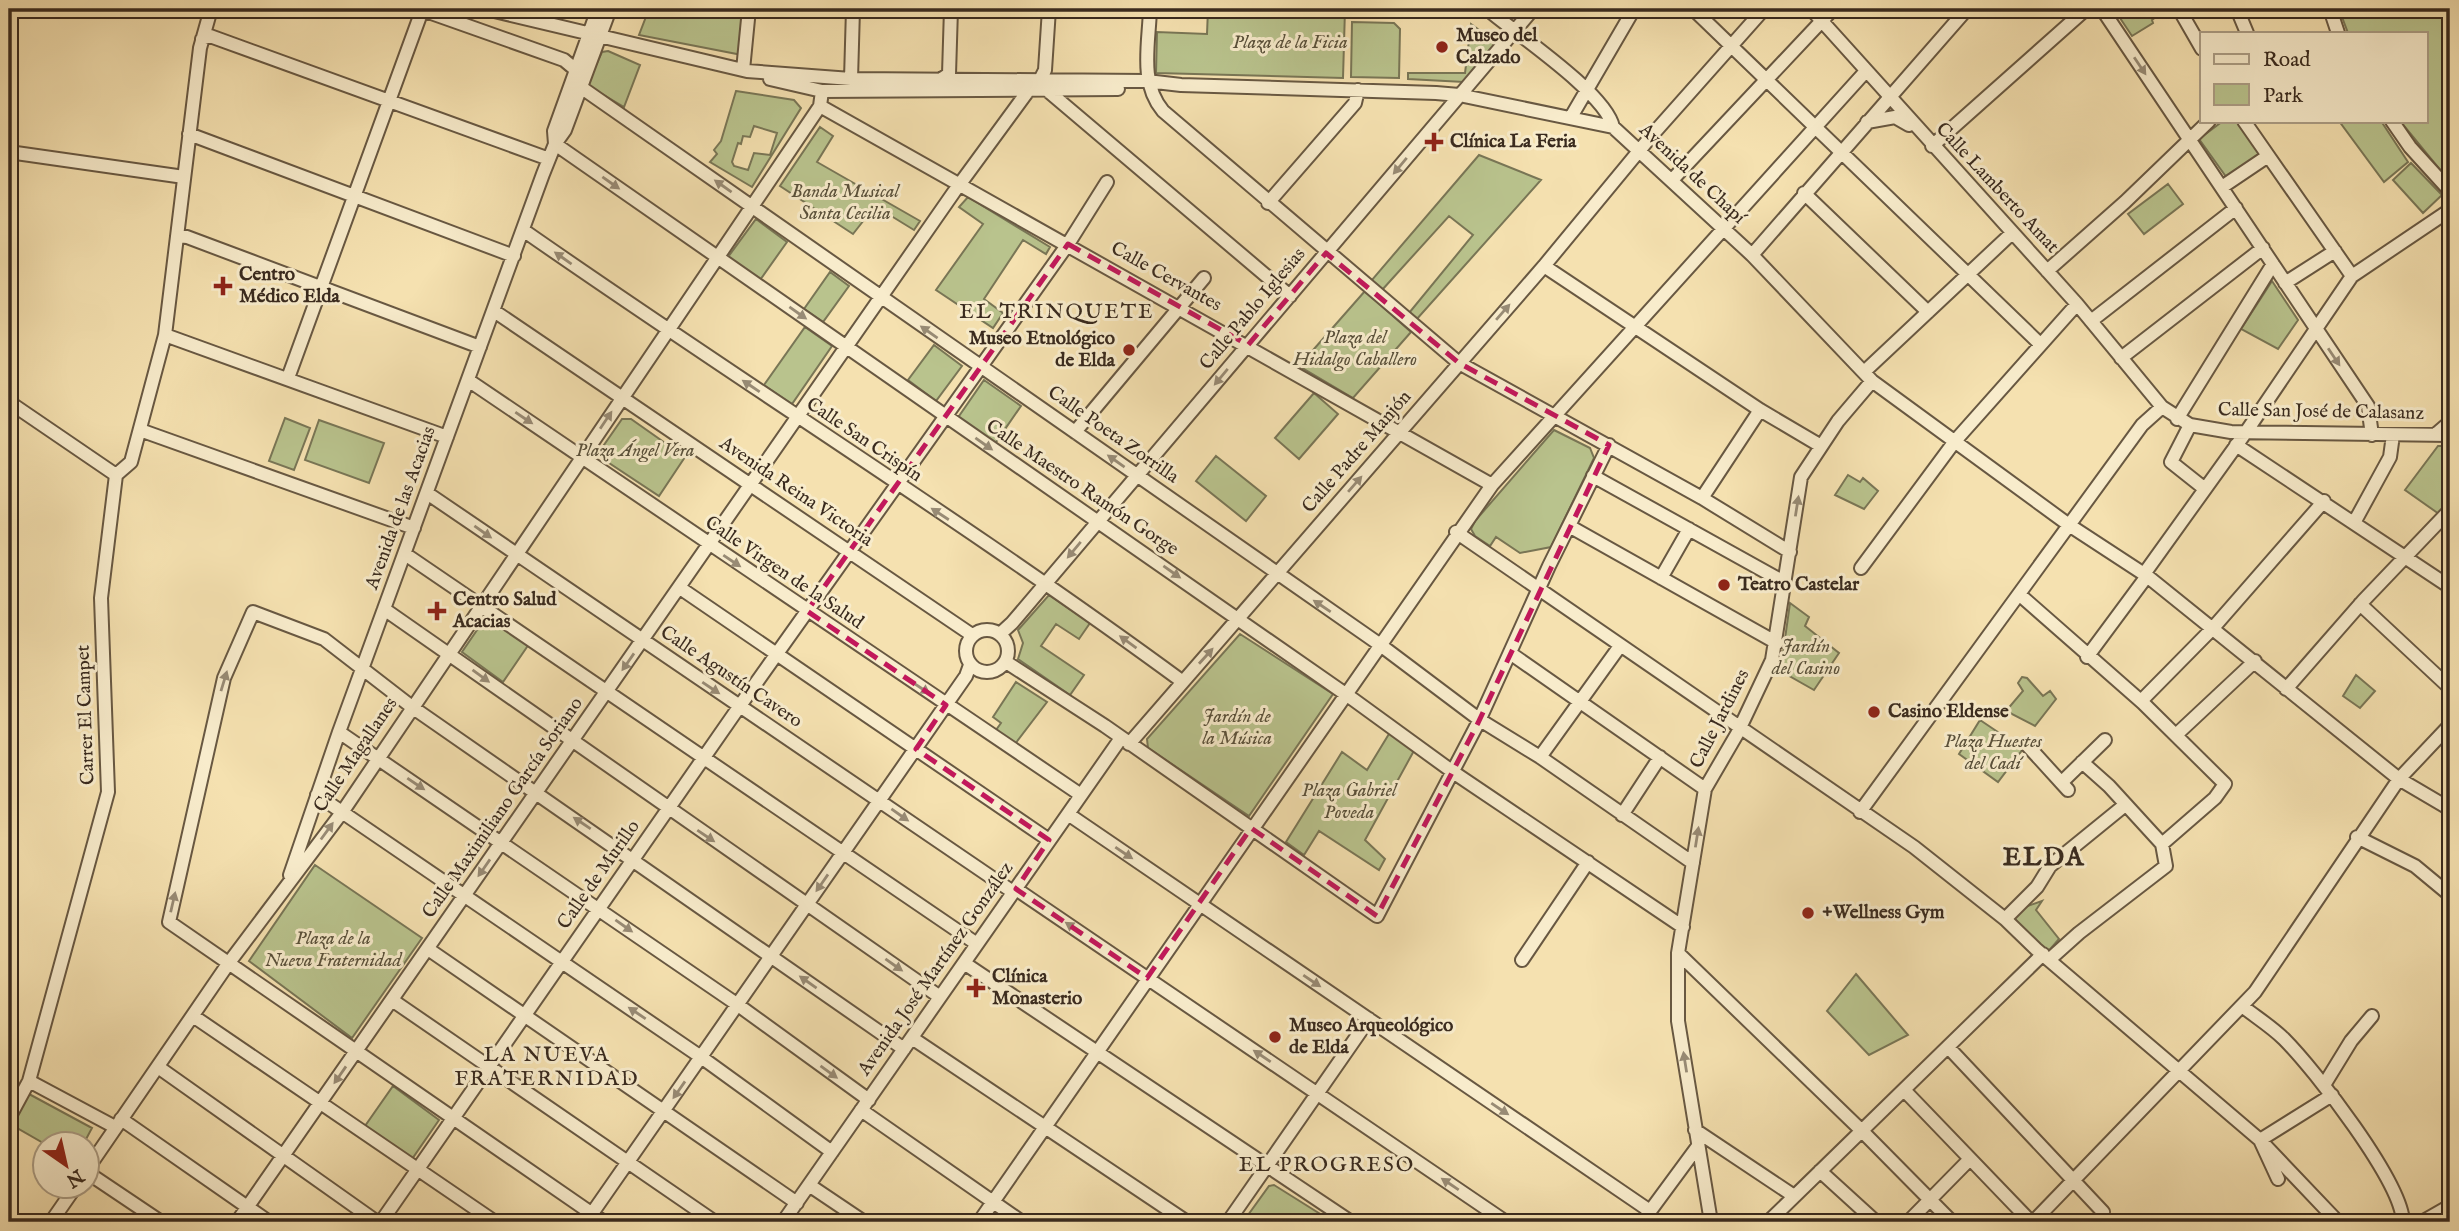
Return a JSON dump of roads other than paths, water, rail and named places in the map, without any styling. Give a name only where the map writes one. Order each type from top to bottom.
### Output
[{"type":"street","name":"Carrer El Campet","points":[[9,1118],[29,1082],[108,792],[101,598],[116,475],[131,462],[165,335],[202,39],[211,9]]},
{"type":"street","name":"Avenida de Chapí","points":[[486,9],[745,70],[822,91],[1028,91]]},
{"type":"street","points":[[594,36],[598,9]]},
{"type":"street","points":[[594,36],[610,9]]},
{"type":"street","points":[[745,70],[749,9]]},
{"type":"street","points":[[851,79],[853,9]]},
{"type":"street","points":[[940,80],[949,74],[951,9]]},
{"type":"street","points":[[1049,9],[1044,85],[1290,296]]},
{"type":"street","points":[[1150,9],[1148,85],[1163,111],[1326,253],[1459,363],[1702,498],[1790,552]]},
{"type":"street","points":[[1487,9],[1516,29],[1586,90],[1605,109],[1613,127]]},
{"type":"street","name":"Calle Pablo Iglesias","points":[[1000,634],[1533,9]]},
{"type":"street","points":[[1571,117],[1634,9]]},
{"type":"street","points":[[1693,9],[2040,344]]},
{"type":"street","name":"Calle Lamberto Amat","points":[[1811,9],[1918,131],[2077,304]]},
{"type":"street","points":[[1672,180],[1833,9]]},
{"type":"street","points":[[1752,255],[1962,14],[1948,9]]},
{"type":"street","points":[[1932,146],[2086,9]]},
{"type":"street","points":[[2102,9],[2368,406],[2372,435]]},
{"type":"street","points":[[2179,9],[2200,46]]},
{"type":"street","points":[[2237,9],[2247,32]]},
{"type":"street","points":[[2330,9],[2337,32]]},
{"type":"street","points":[[288,378],[423,10],[564,60],[576,70]]},
{"type":"street","name":"Calle Padre Manjón","points":[[1125,741],[1183,682],[1238,620],[1762,10]]},
{"type":"street","points":[[202,39],[210,36],[549,159]]},
{"type":"street","name":"Avenida de las Acacias","points":[[555,144],[554,131],[576,70],[594,36]]},
{"type":"street","name":"Avenida de las Acacias","points":[[286,886],[361,669],[549,159],[565,130],[582,88],[594,36]]},
{"type":"street","name":"Avenida de Chapí","points":[[745,70],[851,79],[1044,85],[1181,85],[1459,95],[1613,127],[1752,255],[1868,376],[2069,525],[2146,575],[2399,779],[2450,809]]},
{"type":"street","points":[[979,1222],[1492,485],[1866,71]]},
{"type":"street","name":"Calle Maximiliano García Soriano","points":[[237,1222],[959,186],[1028,91],[1044,85]]},
{"type":"street","name":"Calle Poeta Zorrilla","points":[[582,88],[1379,644],[1480,720],[1540,757],[1693,863]]},
{"type":"street","points":[[1268,203],[1355,103],[1358,90]]},
{"type":"street","points":[[820,106],[822,91]]},
{"type":"street","points":[[982,92],[1004,100],[1009,117]]},
{"type":"street","name":"Calle Magallanes","points":[[102,1149],[229,964],[343,811],[820,106]]},
{"type":"street","name":"Calle Cervantes","points":[[820,106],[1344,399],[1397,434],[1492,485]]},
{"type":"street","points":[[1867,122],[1895,117],[1918,131]]},
{"type":"street","points":[[2047,271],[2208,122]]},
{"type":"street","points":[[2245,122],[2352,276]]},
{"type":"street","points":[[2393,122],[2410,147],[2450,191]]},
{"type":"street","points":[[189,134],[514,256]]},
{"type":"street","name":"Calle Maestro Ramón Gorge","points":[[555,144],[1345,693],[1453,772],[1682,927]]},
{"type":"street","points":[[9,152],[184,177]]},
{"type":"street","points":[[2222,187],[2268,156]]},
{"type":"street","name":"Calle de Murillo","points":[[379,1222],[453,1120],[739,707],[1068,244],[1107,182]]},
{"type":"street","points":[[1804,193],[1928,312]]},
{"type":"street","points":[[2091,321],[2236,208]]},
{"type":"street","points":[[2087,657],[2352,276],[2450,210]]},
{"type":"street","name":"Calle San Crispín","points":[[523,230],[897,486],[1046,583],[1183,682]]},
{"type":"street","name":"Calle Jardines","points":[[1711,1222],[1678,1021],[1678,953],[1705,789],[1741,727],[1777,643],[1801,477],[1868,376],[1928,312],[2012,233]]},
{"type":"street","points":[[177,236],[187,237],[480,347]]},
{"type":"street","points":[[2121,358],[2263,248]]},
{"type":"street","points":[[2285,283],[2335,251]]},
{"type":"street","points":[[2177,419],[2273,264]]},
{"type":"street","points":[[1544,266],[1635,324],[1760,410],[1821,446]]},
{"type":"street","points":[[1075,432],[1203,278]]},
{"type":"street","points":[[1861,568],[1955,440],[2077,304]]},
{"type":"street","name":"Calle San José de Calasanz","points":[[2077,304],[2162,407],[2190,425],[2246,432],[2450,435]]},
{"type":"street","name":"Avenida Reina Victoria","points":[[494,311],[972,635]]},
{"type":"street","points":[[165,335],[447,437]]},
{"type":"street","name":"Calle Virgen de la Salud","points":[[468,380],[709,546],[1081,795]]},
{"type":"street","points":[[9,402],[116,475]]},
{"type":"street","points":[[1860,812],[2142,425],[2162,407]]},
{"type":"street","points":[[1702,498],[1760,410]]},
{"type":"street","points":[[2436,434],[2450,422]]},
{"type":"street","points":[[2190,425],[2171,462],[2205,489]]},
{"type":"street","points":[[140,430],[414,528]]},
{"type":"street","points":[[2355,522],[2390,457],[2393,435]]},
{"type":"street","points":[[2236,444],[2450,587]]},
{"type":"street","points":[[1006,662],[1377,916],[1480,720],[1538,591],[1609,445]]},
{"type":"street","points":[[1593,476],[1784,582]]},
{"type":"street","name":"Calle Agustín Cavero","points":[[427,493],[739,707],[1147,978],[1506,1222]]},
{"type":"street","points":[[2141,701],[2213,628],[2324,501]]},
{"type":"street","points":[[2286,690],[2360,604],[2450,510]]},
{"type":"street","points":[[1569,526],[1777,643]]},
{"type":"street","points":[[1661,578],[1689,529]]},
{"type":"street","points":[[1457,533],[1914,847],[2005,919],[2260,1140],[2338,1222]]},
{"type":"street","points":[[405,555],[977,944]]},
{"type":"street","points":[[680,588],[1049,841]]},
{"type":"street","points":[[2020,595],[2177,734],[2225,784],[2215,798],[2162,844]]},
{"type":"street","points":[[2360,604],[2450,688]]},
{"type":"street","points":[[384,609],[940,997]]},
{"type":"street","points":[[604,1222],[589,1218],[169,922],[224,678],[253,612],[324,639],[412,707],[634,858],[771,956],[1044,1127],[1187,1222]]},
{"type":"street","points":[[589,1218],[946,705],[970,665],[966,646],[972,635],[983,630],[1000,634],[1008,645],[1006,662]]},
{"type":"street","points":[[1540,757],[1620,646]]},
{"type":"street","points":[[1510,653],[1705,789]]},
{"type":"street","points":[[2177,734],[2255,661]]},
{"type":"street","points":[[970,665],[989,672],[1006,662]]},
{"type":"street","points":[[1904,1090],[2032,1222],[2255,992],[2399,779],[2450,725]]},
{"type":"street","points":[[339,732],[738,1005],[865,1105],[1022,1222]]},
{"type":"street","points":[[2027,745],[2065,786],[2082,762],[2105,740]]},
{"type":"street","name":"Avenida José Martínez González","points":[[783,1222],[1081,795],[1125,741]]},
{"type":"street","points":[[1622,815],[1660,757]]},
{"type":"street","points":[[1777,1219],[1794,1196],[2046,956],[2166,866],[2162,844],[2082,762]]},
{"type":"street","points":[[317,795],[701,1057],[832,1152]]},
{"type":"street","points":[[2005,919],[2037,887],[2050,866],[2126,805]]},
{"type":"street","points":[[1068,814],[1650,1211]]},
{"type":"street","points":[[2357,838],[2415,866],[2450,895]]},
{"type":"street","points":[[1522,960],[1588,862]]},
{"type":"street","points":[[428,949],[797,1203]]},
{"type":"street","points":[[1678,953],[1952,1222]]},
{"type":"street","points":[[964,963],[1351,1222]]},
{"type":"street","points":[[392,1000],[715,1222]]},
{"type":"street","points":[[2242,1006],[2283,1038],[2328,1090],[2400,1199],[2402,1222],[2382,1222]]},
{"type":"street","points":[[193,1016],[495,1222]]},
{"type":"street","points":[[2260,1140],[2328,1090],[2351,1041],[2372,1016]]},
{"type":"street","points":[[1228,1222],[1369,1019]]},
{"type":"street","points":[[1948,1047],[2103,1212],[2095,1222]]},
{"type":"street","points":[[158,1067],[379,1222]]},
{"type":"street","points":[[29,1082],[118,1123],[269,1222]]},
{"type":"street","points":[[1695,1130],[1794,1196]]},
{"type":"street","points":[[2260,1140],[2278,1179]]},
{"type":"street","points":[[1642,1222],[1698,1146]]},
{"type":"street","points":[[1908,1222],[1970,1159]]},
{"type":"street","points":[[1678,1171],[1702,1168]]},
{"type":"street","points":[[1821,1171],[1876,1222]]},
{"type":"street","points":[[102,1181],[161,1222]]},
{"type":"street","points":[[809,1185],[864,1222]]},
{"type":"street","points":[[51,1222],[66,1200]]},
{"type":"street","points":[[2422,1222],[2450,1206]]},
{"type":"street","points":[[2444,1222],[2450,1216]]},
{"type":"place","name":"Museo del Calzado","points":[[1442,47]]},
{"type":"place","name":"Clínica La Feria","points":[[1434,142]]},
{"type":"place","name":"Centro Médico Elda","points":[[223,286]]},
{"type":"place","name":"Museo Etnológico de Elda","points":[[1129,350]]},
{"type":"place","name":"Teatro Castelar","points":[[1724,585]]},
{"type":"place","name":"Centro Salud Acacias","points":[[437,611]]},
{"type":"place","name":"Casino Eldense","points":[[1874,712]]},
{"type":"place","name":"+Wellness Gym","points":[[1808,913]]},
{"type":"place","name":"Clínica Monasterio","points":[[976,988]]},
{"type":"place","name":"Museo Arqueológico de Elda","points":[[1275,1037]]},
{"type":"district","name":"EL TRINQUETE","points":[[1057,312]]},
{"type":"district","name":"ELDA","points":[[2044,857]]},
{"type":"district","name":"LA NUEVA FRATERNIDAD","points":[[547,1067]]},
{"type":"district","name":"EL PROGRESO","points":[[1327,1165]]},
{"type":"park label","name":"Plaza de la Ficia","points":[[1290,43]]},
{"type":"park label","name":"Banda Musical Santa Cecilia","points":[[845,203]]},
{"type":"park label","name":"Plaza del Hidalgo Caballero","points":[[1355,349]]},
{"type":"park label","name":"Plaza Ángel Vera","points":[[635,451]]},
{"type":"park label","name":"Jardín del Casino","points":[[1806,658]]},
{"type":"park label","name":"Jardín de la Música","points":[[1237,728]]},
{"type":"park label","name":"Plaza Huestes del Cadí","points":[[1993,753]]},
{"type":"park label","name":"Plaza Gabriel Poveda","points":[[1349,802]]},
{"type":"park label","name":"Plaza de la Nueva Fraternidad","points":[[333,950]]}]
